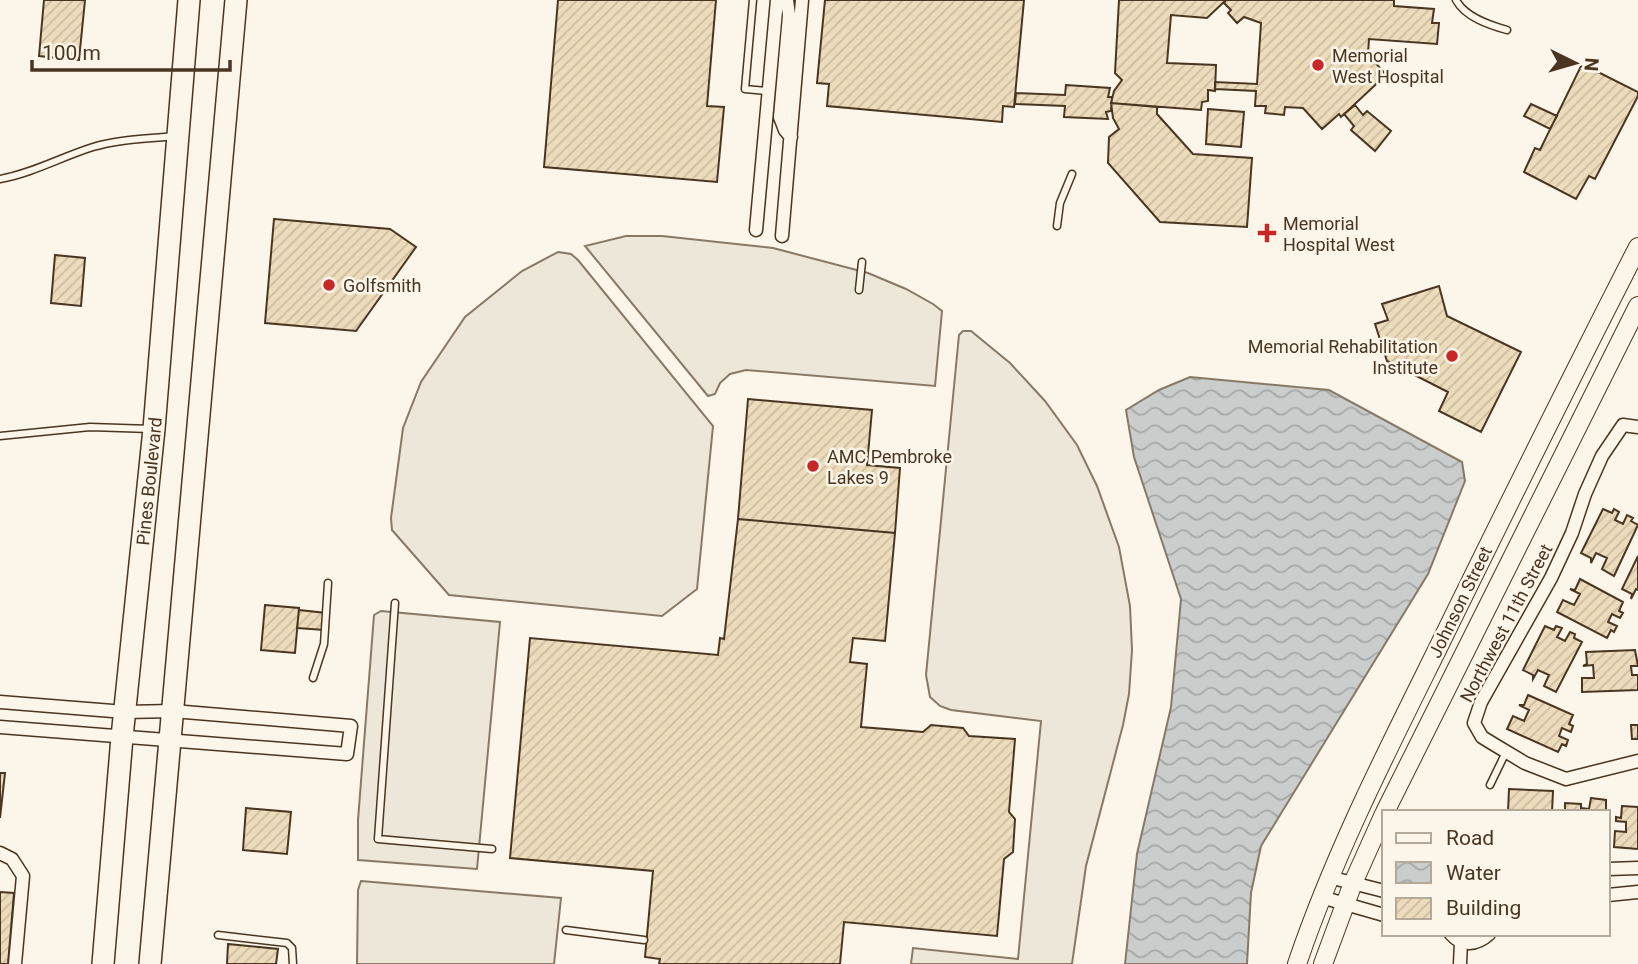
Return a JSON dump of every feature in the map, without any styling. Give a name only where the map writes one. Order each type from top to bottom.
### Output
[{"type":"highway","name":"Pines Boulevard","points":[[103,964],[122,737],[154,429],[190,0]]},
{"type":"highway","points":[[150,964],[236,0]]},
{"type":"street","points":[[756,230],[777,0]]},
{"type":"street","points":[[787,0],[789,15],[780,117],[791,137]]},
{"type":"street","points":[[782,236],[802,0]]},
{"type":"street","points":[[782,90],[785,95],[795,99]]},
{"type":"street","name":"Johnson Street","points":[[1297,964],[1329,877],[1365,796],[1638,247]]},
{"type":"street","name":"Johnson Street","points":[[1386,810],[1638,306]]},
{"type":"street","name":"Northwest 11th Street","points":[[1638,427],[1623,425],[1602,456],[1551,578],[1481,702],[1474,723],[1482,737],[1506,752],[1525,763],[1566,779],[1638,761]]},
{"type":"street","points":[[0,702],[125,712],[173,711],[351,726],[347,754],[0,727]]},
{"type":"street","name":"Johnson Street","points":[[1324,964],[1344,905],[1382,820]]},
{"type":"street","points":[[0,853],[12,859],[23,876],[15,964]]},
{"type":"street","points":[[1610,869],[1638,868]]},
{"type":"street","points":[[1329,877],[1382,890]]},
{"type":"street","points":[[1610,895],[1638,892]]},
{"type":"street","points":[[1321,897],[1382,914]]},
{"type":"street","points":[[1460,964],[1456,938],[1476,943],[1486,936]]},
{"type":"lane","points":[[753,0],[745,89],[768,91]]},
{"type":"lane","points":[[1456,0],[1458,5],[1471,15],[1507,30]]},
{"type":"lane","points":[[0,179],[24,174],[94,147],[123,141],[178,136]]},
{"type":"lane","points":[[1057,226],[1060,203],[1072,174]]},
{"type":"lane","points":[[859,290],[862,262]]},
{"type":"lane","points":[[0,436],[90,427],[154,429]]},
{"type":"lane","points":[[313,678],[324,644],[328,583]]},
{"type":"lane","points":[[395,603],[378,839],[492,849]]},
{"type":"lane","points":[[1490,785],[1506,752]]},
{"type":"lane","points":[[566,930],[644,940]]},
{"type":"lane","points":[[218,935],[287,943],[292,948],[293,964]]},
{"type":"shaded area","points":[[626,236],[662,236],[773,248],[868,273],[906,289],[942,311],[935,386],[746,370],[730,374],[720,383],[715,394],[708,396],[585,246]]},
{"type":"shaded area","points":[[558,252],[571,254],[578,260],[713,426],[697,589],[662,616],[449,595],[392,530],[391,518],[403,428],[421,382],[465,317],[522,271]]},
{"type":"shaded area","points":[[963,331],[971,331],[1010,363],[1045,401],[1077,445],[1097,486],[1119,547],[1130,606],[1132,650],[1129,694],[1086,866],[1072,964],[911,964],[913,948],[1018,959],[1041,721],[951,710],[940,706],[930,697],[926,675],[959,335]]},
{"type":"shaded area","points":[[381,611],[500,622],[477,869],[358,860],[358,820],[374,615]]},
{"type":"shaded area","points":[[361,881],[561,898],[554,964],[357,964],[358,890]]},
{"type":"water","points":[[1190,377],[1329,390],[1462,462],[1465,481],[1428,574],[1261,846],[1251,893],[1247,964],[1125,964],[1137,854],[1171,707],[1181,599],[1134,457],[1126,410],[1159,390]]},
{"type":"building","points":[[44,0],[85,0],[79,60],[39,56]]},
{"type":"building","points":[[558,0],[716,0],[707,106],[724,107],[717,182],[544,167]]},
{"type":"building","points":[[825,0],[1024,0],[1014,107],[1003,106],[1002,122],[827,106],[829,84],[817,83]]},
{"type":"building","points":[[1119,0],[1226,0],[1207,18],[1171,15],[1167,63],[1216,65],[1215,91],[1208,90],[1208,101],[1202,102],[1201,110],[1111,103],[1114,91],[1122,80],[1115,73]]},
{"type":"building","name":"Memorial West Hospital","points":[[1226,0],[1394,0],[1394,6],[1434,9],[1432,23],[1439,23],[1437,44],[1369,39],[1368,54],[1386,75],[1341,117],[1339,114],[1322,129],[1303,108],[1285,107],[1284,115],[1265,113],[1266,106],[1255,106],[1256,91],[1215,89],[1215,82],[1257,84],[1261,23],[1244,17],[1237,23],[1228,13],[1231,10],[1224,3]]},
{"type":"building","points":[[1582,64],[1638,92],[1638,96],[1595,179],[1589,176],[1576,199],[1524,172],[1535,148],[1540,150]]},
{"type":"building","points":[[1066,85],[1110,88],[1108,97],[1112,97],[1111,111],[1106,112],[1108,119],[1064,117],[1065,106],[1015,104],[1016,93],[1065,95]]},
{"type":"building","points":[[1111,103],[1157,107],[1157,114],[1193,154],[1252,158],[1247,227],[1160,222],[1108,163],[1109,137],[1119,129],[1113,118]]},
{"type":"building","points":[[1531,104],[1557,116],[1550,129],[1524,116]]},
{"type":"building","points":[[1355,105],[1363,115],[1367,111],[1391,131],[1375,151],[1351,130],[1354,126],[1344,114]]},
{"type":"building","points":[[1208,109],[1244,112],[1241,147],[1206,144]]},
{"type":"building","name":"Golfsmith","points":[[274,219],[390,229],[416,247],[356,331],[265,323]]},
{"type":"building","points":[[55,255],[85,258],[81,306],[51,303]]},
{"type":"building","name":"Memorial Rehabilitation Institute","points":[[1439,286],[1447,316],[1521,352],[1481,432],[1439,411],[1448,392],[1387,361],[1375,324],[1388,320],[1382,304]]},
{"type":"building","name":"AMC Pembroke Lakes 9","points":[[748,399],[872,410],[867,465],[900,468],[895,533],[738,519]]},
{"type":"building","points":[[1603,509],[1612,513],[1614,509],[1619,512],[1615,520],[1623,524],[1627,515],[1638,525],[1614,576],[1602,569],[1607,558],[1596,553],[1591,563],[1591,558],[1581,553]]},
{"type":"building","points":[[738,519],[895,533],[885,641],[853,638],[850,662],[867,664],[861,727],[923,732],[931,725],[963,728],[969,736],[1015,739],[1009,812],[1015,819],[1013,852],[1004,859],[997,936],[844,922],[840,964],[659,964],[660,959],[645,957],[653,871],[510,858],[530,638],[718,655],[720,638],[724,639]]},
{"type":"building","points":[[1638,556],[1638,590],[1636,589],[1631,599],[1632,594],[1622,589]]},
{"type":"building","points":[[1580,579],[1623,602],[1619,611],[1623,613],[1620,618],[1612,614],[1608,622],[1617,626],[1607,638],[1557,612],[1563,600],[1574,605],[1580,594],[1570,589],[1575,590]]},
{"type":"building","points":[[265,605],[299,608],[295,653],[261,650]]},
{"type":"building","points":[[299,610],[326,613],[324,630],[297,628]]},
{"type":"building","points":[[1545,626],[1554,630],[1556,626],[1562,628],[1557,637],[1565,641],[1570,632],[1582,642],[1556,692],[1544,686],[1549,675],[1538,670],[1533,679],[1533,675],[1523,670]]},
{"type":"building","points":[[1635,650],[1638,666],[1631,666],[1632,675],[1638,675],[1638,690],[1582,692],[1582,678],[1594,678],[1593,665],[1583,666],[1587,664],[1586,652]]},
{"type":"building","points":[[1528,695],[1573,715],[1569,724],[1573,726],[1571,732],[1562,728],[1559,736],[1568,740],[1566,746],[1562,744],[1558,752],[1507,729],[1513,716],[1524,721],[1529,710],[1519,705],[1524,705]]},
{"type":"building","points":[[1631,725],[1638,725],[1638,739],[1632,739]]},
{"type":"building","points":[[0,773],[5,773],[0,818]]},
{"type":"building","points":[[1509,789],[1553,791],[1552,810],[1508,810]]},
{"type":"building","points":[[1591,798],[1606,800],[1606,810],[1565,810],[1565,803],[1581,804],[1581,808],[1589,809]]},
{"type":"building","points":[[1622,806],[1638,807],[1638,849],[1614,847],[1615,831],[1626,832],[1626,822],[1616,821],[1616,817],[1621,818]]},
{"type":"building","points":[[246,808],[291,812],[287,854],[243,850]]},
{"type":"building","points":[[0,892],[14,893],[8,964],[0,964]]},
{"type":"building","points":[[228,944],[278,949],[276,964],[227,964]]},
{"type":"place","name":"Memorial West Hospital","points":[[1318,65]]},
{"type":"place","name":"Memorial Hospital West","points":[[1267,233]]},
{"type":"place","name":"Golfsmith","points":[[329,285]]},
{"type":"place","name":"Memorial Rehabilitation Institute","points":[[1452,356]]},
{"type":"place","name":"AMC Pembroke Lakes 9","points":[[813,466]]}]
